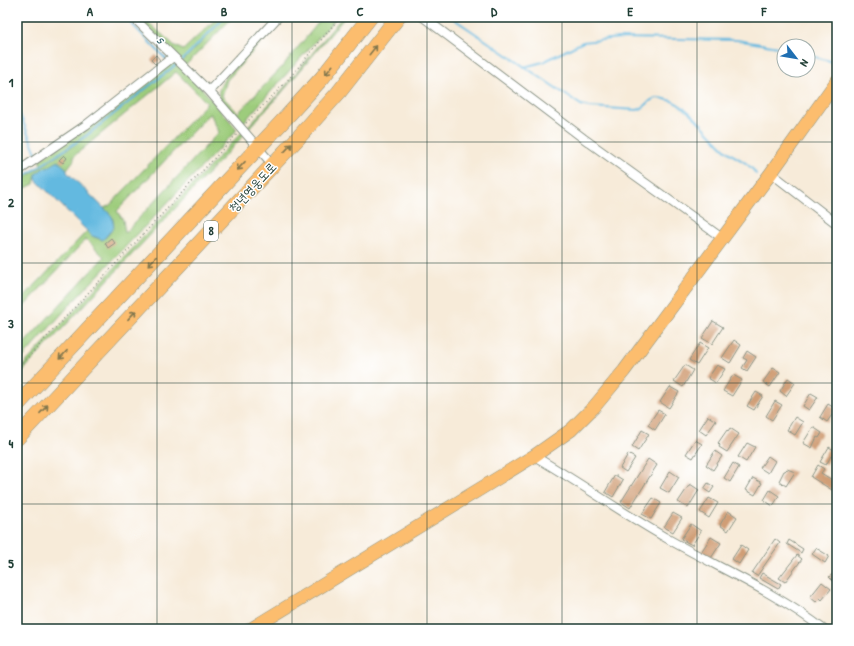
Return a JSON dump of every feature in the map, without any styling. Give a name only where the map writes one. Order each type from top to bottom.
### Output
[{"type":"highway","name":"청년영웅도로","points":[[17,405],[322,78],[370,17]]},
{"type":"highway","name":"청년영웅도로","points":[[17,438],[273,165],[339,92],[398,17]]},
{"type":"main road","points":[[251,629],[534,456],[571,430],[594,408],[655,331],[722,238],[772,173],[837,81]]},
{"type":"street","points":[[133,17],[209,92],[273,165]]},
{"type":"street","points":[[209,92],[278,17]]},
{"type":"street","points":[[423,17],[583,138],[722,238]]},
{"type":"street","points":[[17,172],[86,126],[176,60]]},
{"type":"street","points":[[772,173],[837,224]]},
{"type":"street","points":[[534,456],[596,494],[628,516],[794,609],[823,629]]},
{"type":"path","points":[[17,369],[226,147],[241,128],[287,81],[340,17]]},
{"type":"green space","points":[[136,17],[142,17],[175,46],[183,50],[218,17],[224,17],[181,61]]},
{"type":"green space","points":[[226,17],[233,17],[186,65],[182,62]]},
{"type":"green space","points":[[280,17],[284,17],[227,80],[222,96],[238,113],[281,68],[323,17],[337,17],[244,122],[240,121],[219,98],[220,88],[224,79]]},
{"type":"green space","points":[[342,17],[345,17],[279,96],[248,129],[247,127],[278,95]]},
{"type":"green space","points":[[174,61],[177,63],[84,136],[41,165],[39,160]]},
{"type":"green space","points":[[178,64],[205,92],[236,128],[236,131],[68,307],[17,364],[17,351],[104,257],[86,239],[17,314],[17,304],[87,231],[92,236],[103,240],[111,232],[114,224],[112,217],[104,208],[110,205],[207,103],[176,72],[74,156],[74,160],[67,169],[58,162],[36,174],[34,184],[17,192],[17,183],[86,137]],"holes":[[[210,113],[219,132],[125,233],[123,220],[117,211]]]},
{"type":"green space","points":[[241,133],[244,135],[17,377],[17,372]]},
{"type":"water","points":[[58,161],[67,169],[67,172],[112,216],[114,227],[103,240],[92,236],[36,180],[36,174],[45,167],[47,168]]},
{"type":"building","points":[[156,55],[160,60],[155,64],[151,60]]},
{"type":"building","points":[[64,155],[67,158],[63,163],[59,160]]},
{"type":"building","points":[[111,238],[115,243],[108,248],[105,243]]},
{"type":"building","points":[[713,321],[723,327],[712,344],[702,338]]},
{"type":"building","points":[[734,340],[741,345],[730,363],[722,358]]},
{"type":"building","points":[[700,343],[708,348],[697,365],[689,360]]},
{"type":"building","points":[[747,351],[756,357],[747,371],[742,368],[747,360],[743,358]]},
{"type":"building","points":[[685,365],[693,370],[683,387],[674,381]]},
{"type":"building","points":[[717,365],[725,369],[716,383],[708,378]]},
{"type":"building","points":[[773,368],[780,372],[770,387],[763,382]]},
{"type":"building","points":[[733,375],[742,380],[732,396],[723,391]]},
{"type":"building","points":[[788,378],[795,383],[786,396],[780,391]]},
{"type":"building","points":[[670,387],[679,392],[669,408],[660,402]]},
{"type":"building","points":[[756,392],[763,396],[754,410],[747,406]]},
{"type":"building","points":[[811,393],[818,397],[809,410],[803,406]]},
{"type":"building","points":[[775,401],[782,405],[772,420],[766,416]]},
{"type":"building","points":[[828,404],[836,409],[827,422],[820,417]]},
{"type":"building","points":[[658,410],[665,414],[655,430],[648,425]]},
{"type":"building","points":[[708,416],[716,421],[706,435],[699,430]]},
{"type":"building","points":[[795,417],[803,422],[795,435],[787,430]]},
{"type":"building","points":[[813,427],[822,433],[819,438],[817,437],[812,448],[803,443]]},
{"type":"building","points":[[730,428],[739,434],[727,452],[719,447],[720,445],[718,443]]},
{"type":"building","points":[[642,430],[649,434],[638,451],[632,447]]},
{"type":"building","points":[[695,440],[702,444],[693,458],[686,454]]},
{"type":"building","points":[[747,443],[755,447],[746,462],[738,457]]},
{"type":"building","points":[[829,447],[837,452],[837,460],[831,456],[826,465],[820,462]]},
{"type":"building","points":[[715,451],[722,456],[713,470],[706,465]]},
{"type":"building","points":[[628,454],[635,458],[626,472],[620,468]]},
{"type":"building","points":[[768,456],[775,461],[768,473],[760,468]]},
{"type":"building","points":[[648,459],[657,465],[630,508],[621,502]]},
{"type":"building","points":[[733,463],[739,467],[730,482],[724,478]]},
{"type":"building","points":[[818,465],[824,469],[821,473],[837,483],[837,493],[811,477]]},
{"type":"building","points":[[787,469],[795,472],[786,486],[779,481],[784,471]]},
{"type":"building","points":[[670,471],[679,477],[669,493],[660,488]]},
{"type":"building","points":[[615,475],[623,480],[613,497],[605,492]]},
{"type":"building","points":[[753,478],[762,483],[755,495],[746,490]]},
{"type":"building","points":[[708,483],[714,487],[710,493],[704,489]]},
{"type":"building","points":[[690,484],[699,490],[688,508],[678,502]]},
{"type":"building","points":[[770,490],[779,496],[773,506],[764,500]]},
{"type":"building","points":[[653,498],[661,503],[651,519],[642,514]]},
{"type":"building","points":[[709,498],[718,503],[709,518],[700,512]]},
{"type":"building","points":[[728,511],[737,517],[728,531],[720,525]]},
{"type":"building","points":[[673,513],[682,518],[673,532],[664,527]]},
{"type":"building","points":[[691,524],[701,531],[692,545],[681,539]]},
{"type":"building","points":[[711,537],[721,543],[711,558],[701,552]]},
{"type":"building","points":[[775,539],[780,543],[757,576],[752,573]]},
{"type":"building","points":[[789,540],[803,549],[801,553],[787,544]]},
{"type":"building","points":[[741,545],[748,550],[739,564],[732,559]]},
{"type":"building","points":[[816,548],[829,556],[825,563],[812,554]]},
{"type":"building","points":[[797,555],[802,559],[785,582],[779,578]]},
{"type":"building","points":[[762,573],[781,584],[778,589],[759,578]]},
{"type":"building","points":[[834,573],[837,576],[837,585],[829,577]]},
{"type":"building","points":[[822,582],[831,589],[822,600],[820,598],[816,602],[810,597]]},
{"type":"waterway","name":"s","points":[[125,17],[166,59]]},
{"type":"waterway","points":[[182,60],[225,17]]},
{"type":"waterway","points":[[451,17],[581,105],[589,107],[637,110],[654,98],[668,100],[678,104],[696,118],[719,144],[747,164],[756,174]]},
{"type":"waterway","points":[[524,67],[543,62],[583,42],[619,38],[737,40],[776,47]]},
{"type":"waterway","points":[[816,57],[837,63]]},
{"type":"waterway","points":[[17,181],[86,136],[178,63]]},
{"type":"waterway","points":[[17,108],[37,155]]}]
